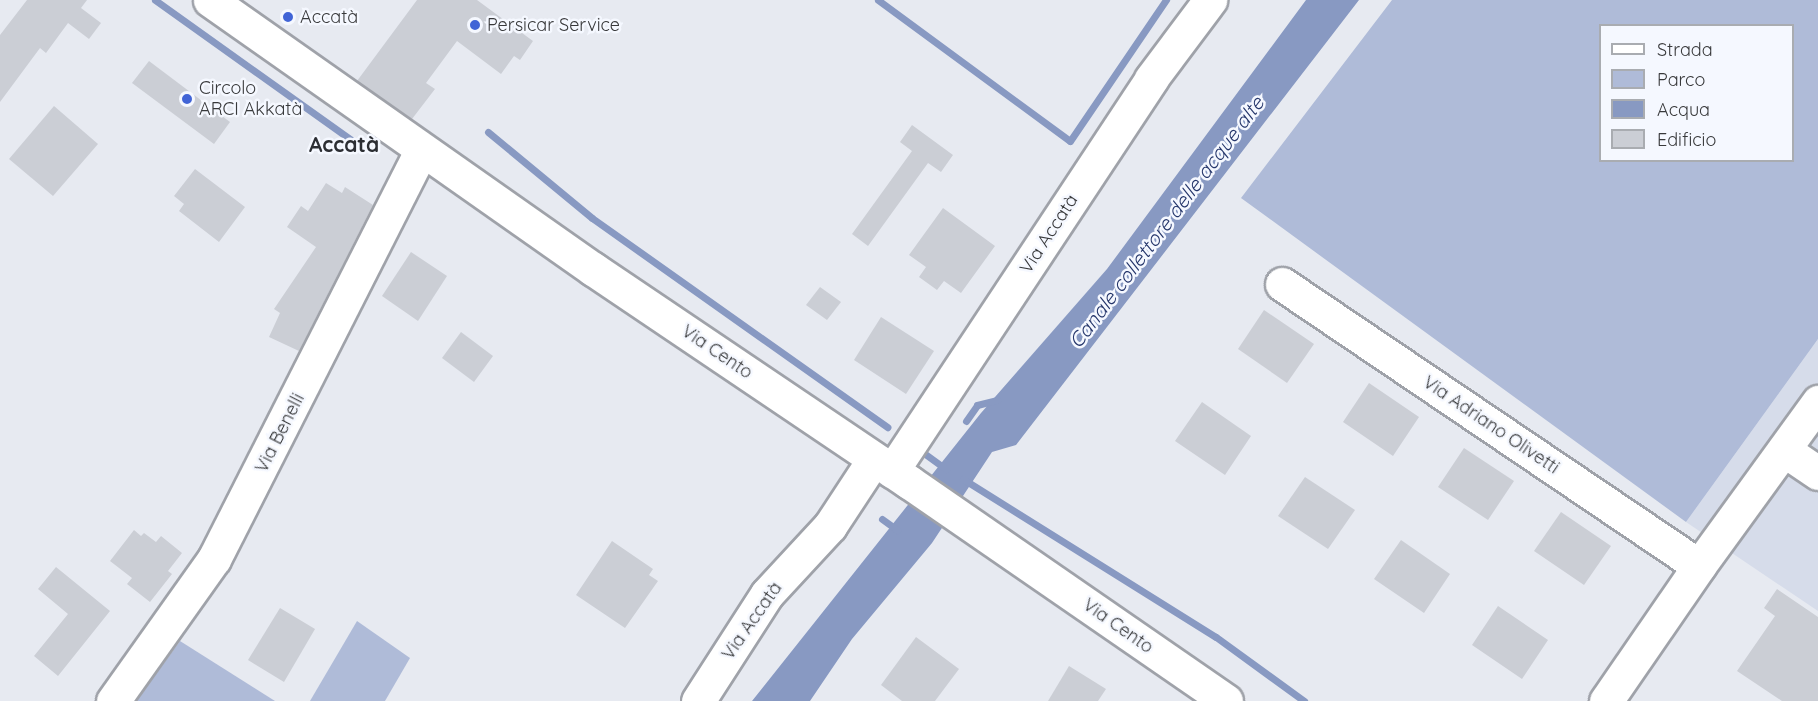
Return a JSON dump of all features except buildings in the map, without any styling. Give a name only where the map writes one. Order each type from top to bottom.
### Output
[{"type":"street","name":"Via Cento","points":[[210,0],[421,151],[1226,701]]},
{"type":"street","name":"Via Accatà","points":[[698,701],[767,594],[830,526],[892,471],[1144,89],[1210,0]]},
{"type":"street","name":"Via Benelli","points":[[113,701],[214,559],[421,151]]},
{"type":"street","name":"Via Adriano Olivetti","points":[[1282,284],[1699,566]]},
{"type":"street","points":[[1606,701],[1699,566],[1818,402]]},
{"type":"street","points":[[1784,450],[1818,473]]},
{"type":"shaded area","points":[[1818,339],[1818,611],[1686,522]]},
{"type":"green space","points":[[1392,0],[1818,0],[1818,339],[1686,522],[1241,198]]},
{"type":"green space","points":[[357,621],[410,658],[385,701],[310,701]]},
{"type":"green space","points":[[180,641],[275,701],[136,701]]},
{"type":"water","name":"Canale collettore delle acque alte","points":[[1306,0],[1359,0],[1016,445],[992,452],[932,543],[852,639],[810,701],[752,701],[981,413],[1107,269]]},
{"type":"waterway","points":[[155,0],[351,140]]},
{"type":"waterway","points":[[878,0],[1070,141],[1166,0]]},
{"type":"waterway","points":[[488,132],[592,218],[887,427]]},
{"type":"waterway","points":[[966,421],[977,405],[997,400]]},
{"type":"waterway","points":[[921,451],[946,469]]},
{"type":"waterway","points":[[963,479],[1216,637],[1304,701]]},
{"type":"waterway","points":[[882,519],[897,530]]},
{"type":"place","name":"Accatà","points":[[288,17]]},
{"type":"place","name":"Persicar Service","points":[[475,25]]},
{"type":"place","name":"Circolo ARCI Akkatà","points":[[187,99]]},
{"type":"district","name":"Accatà","points":[[344,144]]}]
